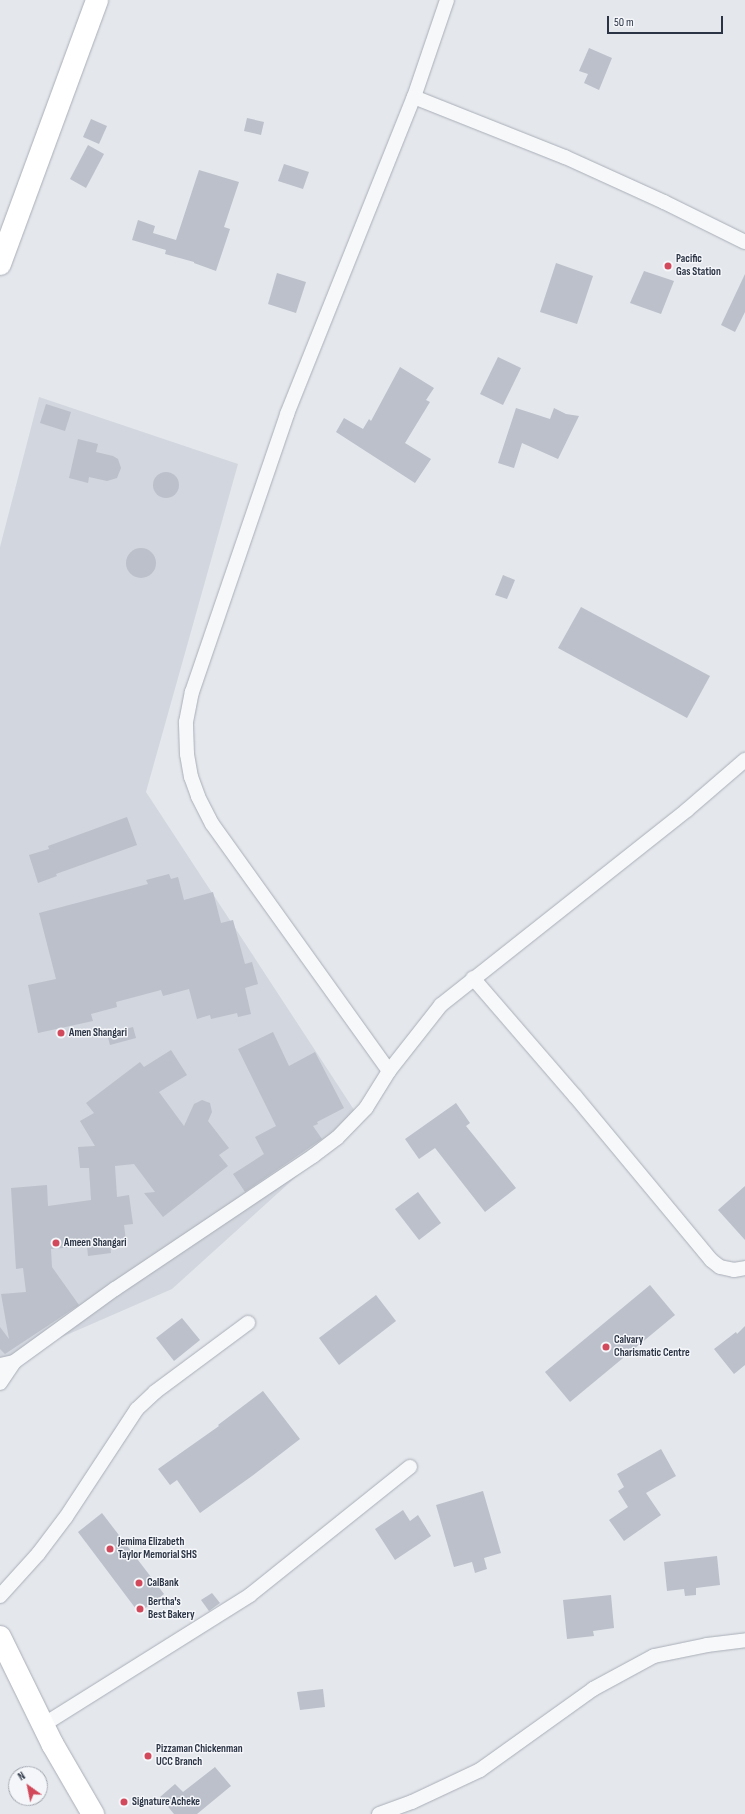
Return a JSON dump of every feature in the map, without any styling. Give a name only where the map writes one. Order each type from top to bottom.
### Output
[{"type":"highway","points":[[0,264],[97,0]]},
{"type":"highway","points":[[1,1642],[43,1725],[93,1814]]},
{"type":"highway","points":[[0,1676],[25,1690]]},
{"type":"street","points":[[389,1071],[212,824],[198,796],[191,777],[187,754],[186,722],[192,692],[287,414],[414,97],[447,0]]},
{"type":"street","points":[[414,97],[565,157],[664,202],[745,242]]},
{"type":"street","points":[[0,1383],[14,1362],[115,1289],[314,1156],[337,1138],[366,1108],[389,1071],[441,1005],[473,978],[687,810],[745,760]]},
{"type":"street","points":[[473,978],[575,1096],[711,1260],[720,1267],[734,1270],[745,1268]]},
{"type":"street","points":[[0,1596],[38,1554],[66,1517],[137,1409],[155,1392],[248,1323]]},
{"type":"street","points":[[0,1365],[14,1362]]},
{"type":"street","points":[[43,1725],[250,1595],[410,1466]]},
{"type":"street","points":[[379,1814],[412,1802],[480,1770],[593,1689],[654,1656],[708,1645],[745,1640]]},
{"type":"shaded area","points":[[39,397],[238,464],[146,792],[360,1119],[172,1289],[0,1364],[0,547]]},
{"type":"building","points":[[589,48],[612,58],[599,90],[584,83],[588,74],[579,71]]},
{"type":"building","points":[[247,118],[264,122],[261,135],[244,131]]},
{"type":"building","points":[[91,119],[107,126],[99,144],[83,137]]},
{"type":"building","points":[[88,145],[104,154],[86,188],[70,179]]},
{"type":"building","points":[[284,164],[309,172],[303,189],[278,181]]},
{"type":"building","points":[[199,170],[239,182],[224,227],[230,229],[216,271],[194,262],[165,254],[166,250],[132,240],[138,220],[155,226],[153,233],[176,240]]},
{"type":"building","points":[[556,263],[593,276],[577,324],[540,312]]},
{"type":"building","points":[[644,271],[674,281],[661,314],[630,303]]},
{"type":"building","points":[[277,273],[306,282],[296,313],[268,304]]},
{"type":"building","points":[[745,274],[745,312],[735,332],[721,325]]},
{"type":"building","points":[[498,357],[521,368],[503,405],[480,394]]},
{"type":"building","points":[[400,367],[434,388],[426,400],[430,402],[405,443],[431,459],[415,483],[336,432],[344,418],[363,429],[369,419],[371,421]]},
{"type":"building","points":[[46,404],[71,412],[65,431],[40,423]]},
{"type":"building","points":[[516,408],[550,419],[554,408],[566,414],[579,416],[558,459],[522,443],[514,468],[498,463]]},
{"type":"building","points":[[78,439],[98,444],[96,452],[113,456],[118,459],[121,468],[117,478],[107,481],[89,477],[88,483],[69,478]]},
{"type":"building","points":[[166,472],[175,476],[179,485],[175,494],[166,498],[157,494],[153,485],[157,476]]},
{"type":"building","points":[[141,548],[152,552],[156,563],[152,574],[141,578],[130,574],[126,563],[130,552]]},
{"type":"building","points":[[503,575],[515,580],[507,599],[495,595]]},
{"type":"building","points":[[581,607],[710,676],[687,718],[558,648]]},
{"type":"building","points":[[127,817],[137,845],[56,874],[57,876],[38,883],[29,855],[49,849],[48,846]]},
{"type":"building","points":[[169,874],[171,879],[178,877],[184,900],[213,892],[221,923],[233,920],[245,964],[252,962],[258,984],[245,988],[251,1014],[238,1017],[237,1013],[211,1019],[210,1015],[197,1019],[189,989],[163,996],[161,990],[116,1002],[117,1007],[91,1014],[93,1021],[38,1033],[28,985],[56,979],[39,913],[148,884],[146,880]]},
{"type":"building","points":[[133,1027],[136,1038],[110,1045],[107,1034]]},
{"type":"building","points":[[273,1032],[289,1066],[315,1052],[344,1108],[317,1122],[318,1124],[313,1126],[322,1139],[245,1192],[233,1174],[264,1154],[255,1137],[276,1126],[238,1049]]},
{"type":"building","points":[[171,1050],[187,1075],[159,1092],[184,1126],[194,1104],[202,1100],[210,1103],[212,1112],[208,1121],[229,1148],[219,1155],[228,1166],[163,1217],[144,1193],[155,1192],[134,1164],[115,1166],[117,1197],[129,1195],[133,1224],[124,1225],[126,1241],[110,1243],[111,1253],[88,1256],[87,1246],[51,1249],[52,1267],[79,1305],[5,1354],[0,1349],[0,1327],[9,1339],[1,1294],[26,1292],[23,1268],[16,1269],[11,1188],[47,1185],[48,1206],[91,1200],[89,1168],[80,1168],[78,1147],[95,1146],[80,1121],[94,1113],[86,1103],[140,1062],[144,1067]]},
{"type":"building","points":[[456,1103],[470,1123],[466,1126],[516,1188],[485,1212],[435,1148],[419,1159],[405,1139]]},
{"type":"building","points":[[745,1186],[745,1240],[718,1210]]},
{"type":"building","points":[[418,1192],[441,1223],[419,1240],[395,1209]]},
{"type":"building","name":"Calvary Charismatic Centre","points":[[650,1285],[675,1315],[570,1402],[545,1372]]},
{"type":"building","points":[[376,1295],[396,1321],[339,1365],[319,1338]]},
{"type":"building","points":[[182,1318],[200,1340],[174,1361],[156,1338]]},
{"type":"building","points":[[745,1326],[745,1365],[734,1374],[714,1349],[736,1332],[737,1334]]},
{"type":"building","points":[[263,1391],[300,1439],[200,1513],[177,1480],[170,1485],[158,1469],[219,1426],[218,1425]]},
{"type":"building","points":[[661,1449],[676,1476],[646,1493],[661,1515],[624,1541],[609,1520],[628,1507],[618,1491],[624,1487],[617,1474]]},
{"type":"building","points":[[483,1491],[501,1553],[484,1558],[487,1569],[475,1573],[472,1562],[454,1567],[436,1505]]},
{"type":"building","points":[[403,1510],[410,1521],[418,1515],[431,1536],[395,1560],[375,1529]]},
{"type":"building","points":[[102,1513],[164,1594],[139,1613],[78,1532]]},
{"type":"building","points":[[717,1556],[720,1585],[696,1588],[696,1595],[685,1596],[684,1589],[667,1591],[664,1562]]},
{"type":"building","points":[[212,1593],[220,1603],[209,1611],[201,1600]]},
{"type":"building","points":[[611,1595],[614,1628],[593,1631],[594,1636],[567,1639],[563,1600]]},
{"type":"building","points":[[323,1689],[325,1707],[300,1710],[297,1692]]},
{"type":"building","points":[[215,1767],[231,1786],[197,1814],[174,1814],[160,1797],[175,1784],[183,1792]]},
{"type":"place","name":"Pacific Gas Station","points":[[668,266]]},
{"type":"place","name":"Amen Shangari","points":[[61,1033]]},
{"type":"place","name":"Ameen Shangari","points":[[56,1243]]},
{"type":"place","name":"Calvary Charismatic Centre","points":[[606,1347]]},
{"type":"place","name":"Jemima Elizabeth Taylor Memorial SHS","points":[[110,1549]]},
{"type":"place","name":"CalBank","points":[[139,1583]]},
{"type":"place","name":"Bertha's Best Bakery","points":[[140,1609]]},
{"type":"place","name":"Pizzaman Chickenman UCC Branch","points":[[148,1756]]},
{"type":"place","name":"Signature Acheke","points":[[124,1802]]}]
